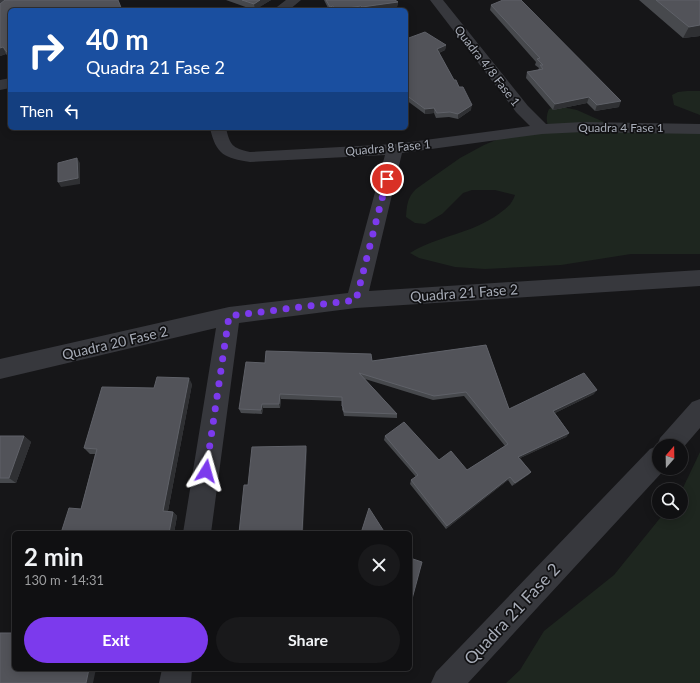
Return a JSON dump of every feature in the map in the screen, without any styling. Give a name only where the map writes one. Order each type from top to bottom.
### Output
[{"type":"street","points":[[283,8],[295,0]]},
{"type":"street","name":"Quadra 4/8 Fase 1","points":[[436,0],[522,109],[542,129]]},
{"type":"street","name":"Quadra 4 Fase 1","points":[[542,129],[598,127],[700,129]]},
{"type":"street","name":"Quadra 8 Fase 1","points":[[218,130],[221,143],[225,148],[234,154],[250,157],[270,157],[395,149],[542,129]]},
{"type":"street","points":[[356,300],[395,149]]},
{"type":"street","name":"Quadra 21 Fase 2","points":[[229,316],[356,300],[700,278]]},
{"type":"street","points":[[197,531],[229,316]]},
{"type":"street","name":"Quadra 20 Fase 2","points":[[0,370],[229,316]]},
{"type":"street","points":[[675,439],[700,410]]},
{"type":"street","name":"Quadra 21 Fase 2","points":[[447,683],[652,464]]},
{"type":"street","points":[[175,683],[177,671]]},
{"type":"shaded area","points":[[700,91],[700,115],[674,105],[672,95],[678,92]]},
{"type":"shaded area","points":[[557,106],[577,110],[606,123],[700,130],[700,254],[631,254],[561,265],[485,269],[455,267],[419,258],[410,253],[432,242],[466,231],[489,220],[507,207],[515,195],[495,190],[472,190],[463,193],[442,214],[425,224],[415,223],[406,217],[409,199],[416,189],[460,158],[484,145],[518,131],[550,132],[547,115],[549,109]]},
{"type":"shaded area","points":[[700,452],[700,683],[506,683],[520,670],[544,631],[614,575],[659,519],[688,519],[688,483],[685,483]]},
{"type":"building","points":[[5,0],[118,0],[121,8],[8,8],[8,53],[3,47],[0,48],[0,4]]},
{"type":"building","points":[[242,0],[260,0],[254,4]]},
{"type":"building","points":[[326,0],[395,0],[398,2],[362,7],[330,7]]},
{"type":"building","points":[[503,0],[521,0],[621,101],[597,105],[589,97],[555,104],[527,72],[543,69],[540,65],[543,65],[537,59],[540,58],[491,5]]},
{"type":"building","points":[[656,0],[700,0],[700,25],[689,27]]},
{"type":"building","points":[[425,32],[446,45],[437,49],[454,80],[456,80],[459,87],[463,87],[472,105],[458,114],[450,112],[437,113],[434,108],[425,109],[408,96],[408,38]]},
{"type":"building","points":[[77,158],[78,178],[58,182],[58,163]]},
{"type":"building","points":[[486,345],[509,409],[584,373],[597,390],[553,411],[569,433],[518,457],[531,472],[515,483],[510,477],[447,526],[411,480],[418,475],[385,436],[404,422],[439,460],[451,451],[467,470],[508,444],[466,392],[434,396],[359,373],[397,414],[344,412],[342,397],[280,394],[279,404],[262,404],[261,410],[239,409],[246,362],[265,363],[266,351],[371,354],[372,361]]},
{"type":"building","points":[[157,377],[189,378],[163,511],[173,512],[169,531],[62,531],[69,508],[81,509],[97,449],[84,448],[102,387],[154,388]]},
{"type":"building","points":[[0,436],[24,436],[9,478],[0,478]]},
{"type":"building","points":[[306,446],[302,531],[239,531],[244,485],[248,485],[252,447]]},
{"type":"building","points":[[369,508],[384,531],[362,531]]},
{"type":"building","points":[[412,559],[422,562],[412,599]]},
{"type":"building","points":[[0,633],[12,633],[12,671],[89,671],[86,683],[0,683]]},
{"type":"route","points":[[206,471],[229,316],[356,300],[387,179]]}]
